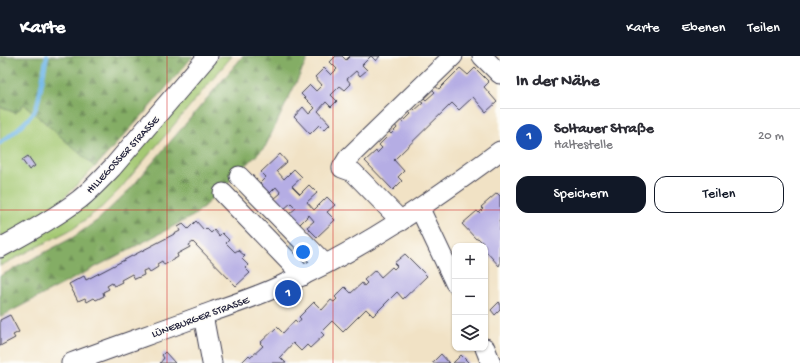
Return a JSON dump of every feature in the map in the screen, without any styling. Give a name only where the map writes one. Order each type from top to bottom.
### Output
[{"type":"street","name":"HILLEGOSSER STRASSE","points":[[0,248],[46,223],[80,199],[112,168],[208,56]]},
{"type":"street","points":[[401,221],[353,172],[342,168],[348,158],[453,56]]},
{"type":"street","points":[[482,56],[500,74]]},
{"type":"street","name":"LÜNEBURGER STRASSE","points":[[71,363],[266,292],[303,276],[420,209],[500,151]]},
{"type":"street","points":[[239,176],[326,264]]},
{"type":"street","points":[[222,193],[303,276]]},
{"type":"street","points":[[420,209],[453,279]]},
{"type":"street","points":[[203,315],[212,363]]},
{"type":"street","points":[[485,351],[491,363]]},
{"type":"green space","points":[[0,56],[193,56],[141,117],[95,167],[24,104],[16,113],[0,107]]},
{"type":"green space","points":[[219,56],[232,56],[120,189],[102,207],[74,228],[0,266],[0,256],[131,158]]},
{"type":"green space","points":[[243,56],[309,56],[265,147],[195,215],[0,317],[0,276],[72,238],[98,220],[131,188]]},
{"type":"green space","points":[[24,104],[95,167],[62,200],[39,220],[0,237],[0,107],[16,113]]},
{"type":"building","points":[[336,56],[342,56],[346,60],[350,56],[371,56],[362,65],[367,70],[360,76],[356,71],[347,79],[351,84],[345,90],[340,86],[331,95],[337,101],[331,107],[326,102],[318,111],[330,124],[324,130],[319,125],[310,134],[294,117],[303,107],[309,114],[315,108],[301,94],[310,85],[316,91],[322,85],[315,77],[324,68],[331,75],[337,69],[330,62]]},
{"type":"building","points":[[371,56],[380,56],[376,61]]},
{"type":"building","points":[[460,68],[468,75],[475,68],[489,82],[484,87],[497,102],[486,112],[473,97],[459,110],[452,103],[394,160],[404,171],[398,177],[402,181],[393,190],[365,161],[376,151],[377,153],[382,148],[379,145],[387,137],[385,134],[388,131],[391,134],[397,128],[395,125],[400,120],[403,122],[411,114],[409,112],[412,109],[414,111],[423,103],[420,101],[423,97],[426,100],[435,92],[432,89],[435,86],[439,89]]},
{"type":"building","points":[[280,154],[287,162],[277,171],[284,179],[294,169],[302,177],[292,186],[300,194],[309,185],[317,193],[307,202],[314,210],[327,197],[335,205],[327,212],[335,220],[317,237],[307,227],[314,221],[309,215],[299,225],[289,214],[296,208],[291,203],[284,209],[274,199],[281,193],[276,187],[269,194],[260,183],[266,177],[261,172]]},
{"type":"building","points":[[28,156],[35,166],[29,170],[22,160]]},
{"type":"building","points":[[497,193],[500,196],[499,266],[488,253],[488,243],[483,243],[478,238],[476,239],[462,224],[477,211],[479,213],[483,209],[481,207]]},
{"type":"building","points":[[196,221],[204,230],[206,228],[211,233],[214,230],[219,236],[222,233],[229,240],[226,243],[235,252],[238,250],[245,256],[242,259],[248,265],[245,268],[250,273],[236,286],[193,242],[189,245],[190,247],[177,254],[178,257],[164,265],[162,261],[157,264],[158,267],[150,272],[148,269],[143,271],[144,275],[135,279],[132,274],[114,286],[112,283],[107,286],[109,289],[103,292],[104,296],[96,300],[94,298],[87,302],[85,298],[78,301],[69,284],[84,276],[86,280],[180,231],[178,227],[183,224],[188,229]]},
{"type":"building","points":[[405,254],[427,276],[403,299],[397,292],[373,316],[366,309],[343,332],[332,321],[321,332],[324,335],[310,348],[307,345],[301,351],[293,343],[280,357],[286,363],[242,362],[249,355],[251,357],[263,346],[260,343],[277,327],[283,333],[295,320],[298,323],[301,319],[299,317],[314,302],[322,310],[331,300],[334,302],[337,299],[335,297],[345,287],[351,293],[362,283],[364,286],[367,283],[364,280],[375,270],[381,277],[392,267],[394,269],[397,266],[394,263]]},
{"type":"building","points":[[301,287],[302,290],[296,293],[294,290]]},
{"type":"building","points":[[499,302],[500,310],[495,315],[491,310]]},
{"type":"building","points":[[10,315],[19,332],[13,335],[15,338],[0,346],[0,320]]},
{"type":"building","points":[[165,352],[175,363],[160,363],[164,358],[162,355]]},
{"type":"building","points":[[441,354],[449,363],[433,363],[433,362]]},
{"type":"building","points":[[461,355],[469,363],[453,363]]},
{"type":"waterway","points":[[0,143],[25,122],[34,112],[39,96],[47,56]]},
{"type":"place","name":"Soltauer Straße","points":[[288,293]]}]
